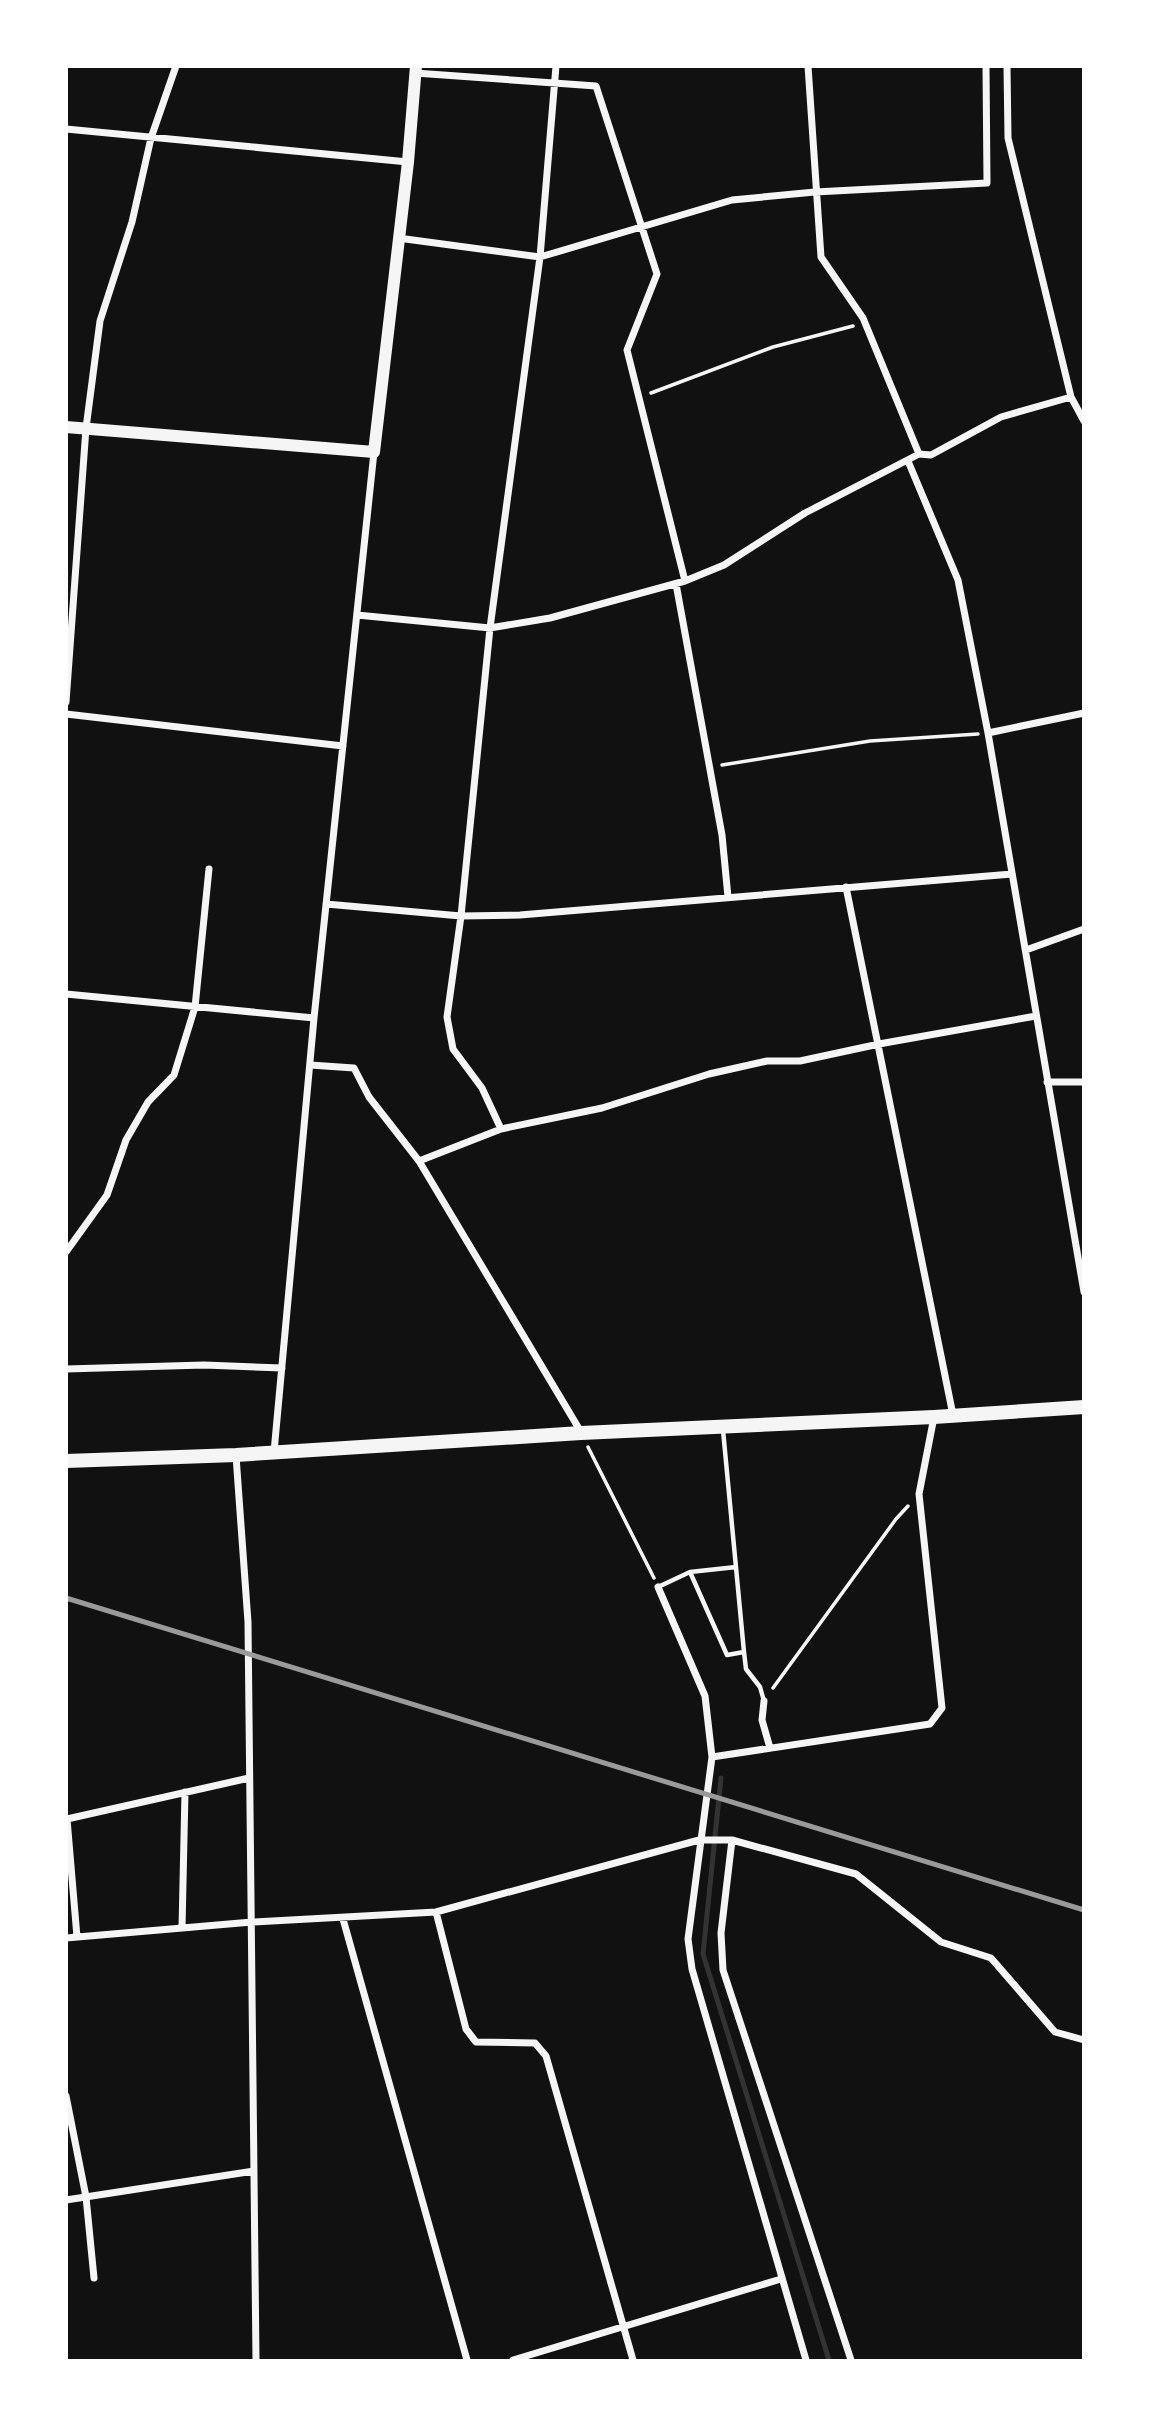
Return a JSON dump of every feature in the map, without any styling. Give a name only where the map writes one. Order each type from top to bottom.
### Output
[{"type":"main road","points":[[66,427],[374,452],[408,162],[416,70]]},
{"type":"main road","points":[[66,1461],[236,1455],[581,1433],[934,1417],[1083,1407]]},
{"type":"street","points":[[66,702],[86,428],[100,321],[132,222],[151,138],[176,66]]},
{"type":"street","points":[[501,1129],[482,1088],[453,1049],[447,1017],[461,916],[490,628],[540,257],[556,66]]},
{"type":"street","points":[[808,66],[821,257],[865,323],[919,454]]},
{"type":"street","points":[[398,238],[540,257],[732,200],[816,192],[987,183],[986,66]]},
{"type":"street","points":[[1007,66],[1008,138],[1071,397],[1083,421]]},
{"type":"street","points":[[416,70],[596,86],[657,274],[627,349],[685,581]]},
{"type":"street","points":[[66,129],[408,162]]},
{"type":"street","points":[[356,615],[490,628],[550,618],[676,584],[724,565],[805,513],[919,454],[931,455],[1001,417],[1071,397]]},
{"type":"street","points":[[274,1452],[314,1018],[374,452]]},
{"type":"street","points":[[908,461],[958,580],[988,733],[1083,1292]]},
{"type":"street","points":[[676,584],[722,835],[727,897]]},
{"type":"street","points":[[66,713],[343,746]]},
{"type":"street","points":[[988,733],[1083,713]]},
{"type":"street","points":[[66,1252],[107,1195],[126,1140],[148,1102],[174,1074],[195,1007],[209,869]]},
{"type":"street","points":[[326,904],[461,916],[520,915],[1012,874]]},
{"type":"street","points":[[846,887],[953,1415]]},
{"type":"street","points":[[1026,950],[1083,929]]},
{"type":"street","points":[[66,994],[314,1018]]},
{"type":"street","points":[[419,1161],[501,1129],[603,1108],[709,1074],[743,1066],[767,1061],[800,1061],[1036,1016]]},
{"type":"street","points":[[310,1065],[354,1068],[369,1097],[419,1161],[581,1433]]},
{"type":"street","points":[[1048,1082],[1083,1082]]},
{"type":"street","points":[[66,1369],[204,1365],[282,1368]]},
{"type":"street","points":[[712,1757],[930,1724],[942,1708],[919,1494],[934,1417]]},
{"type":"street","points":[[236,1455],[248,1622],[256,2361]]},
{"type":"street","points":[[658,1587],[705,1696],[712,1757],[688,1939],[692,1969],[806,2361]]},
{"type":"street","points":[[764,1701],[762,1720],[770,1748]]},
{"type":"street","points":[[77,1937],[67,1819],[249,1778]]},
{"type":"street","points":[[182,1928],[185,1793]]},
{"type":"street","points":[[66,1938],[252,1922],[436,1912],[699,1840],[732,1840],[856,1874],[941,1942],[991,1958],[1055,2032],[1083,2040]]},
{"type":"street","points":[[732,1840],[721,1933],[723,1970],[851,2361]]},
{"type":"street","points":[[436,1912],[467,2029],[476,2042],[535,2043],[546,2056],[633,2361]]},
{"type":"street","points":[[343,1919],[467,2361]]},
{"type":"street","points":[[66,2096],[86,2197],[94,2278]]},
{"type":"street","points":[[66,2200],[254,2171]]},
{"type":"street","points":[[513,2361],[781,2279]]},
{"type":"lane","points":[[723,1427],[746,1669],[760,1687],[764,1701]]},
{"type":"lane","points":[[658,1587],[691,1572],[736,1567]]},
{"type":"lane","points":[[691,1572],[727,1655],[744,1653]]},
{"type":"path","points":[[639,397],[773,347],[865,323]]},
{"type":"path","points":[[710,768],[870,741],[988,733]]},
{"type":"path","points":[[581,1433],[658,1587]]},
{"type":"path","points":[[764,1701],[896,1519],[919,1494]]},
{"type":"waterway","points":[[721,1778],[703,1954],[829,2360]]},
{"type":"railway","points":[[66,1598],[1084,1910]]}]
